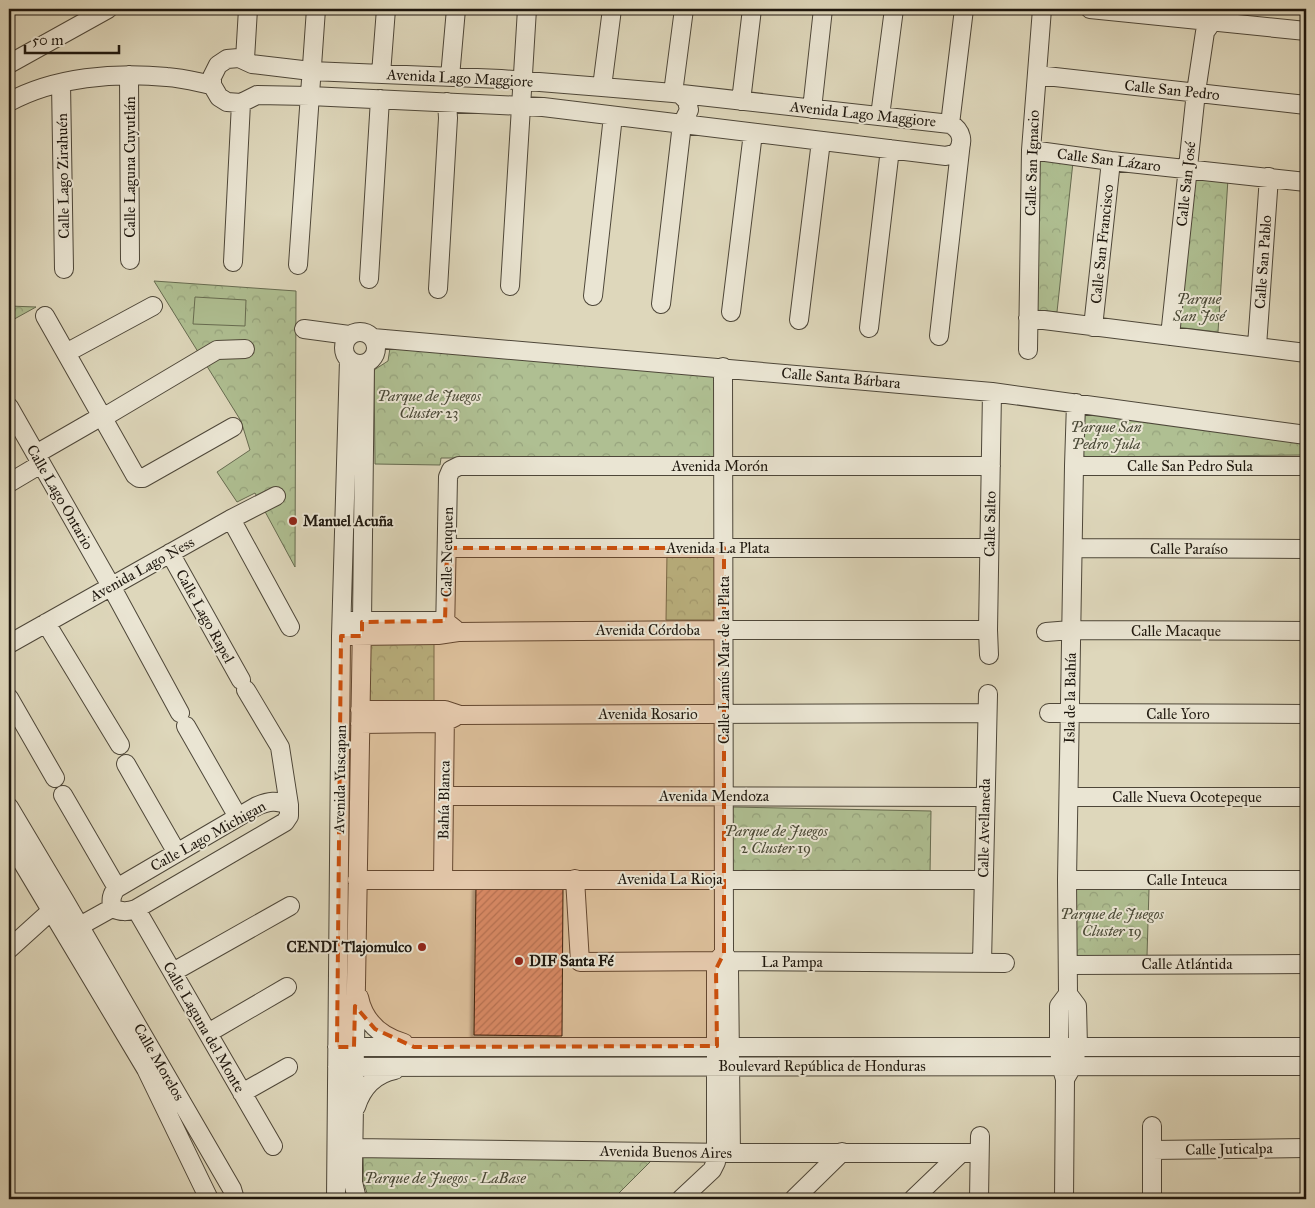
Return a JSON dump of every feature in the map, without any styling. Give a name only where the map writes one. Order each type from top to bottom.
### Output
[{"type":"street","points":[[9,64],[108,9]]},
{"type":"street","points":[[245,59],[248,9]]},
{"type":"street","points":[[298,264],[316,9]]},
{"type":"street","points":[[381,74],[386,9]]},
{"type":"street","points":[[450,77],[456,9]]},
{"type":"street","points":[[510,286],[527,9]]},
{"type":"street","points":[[602,87],[612,9]]},
{"type":"street","points":[[661,304],[682,124],[689,110],[687,100],[676,93],[684,9]]},
{"type":"street","points":[[741,101],[752,9]]},
{"type":"street","points":[[812,109],[823,9]]},
{"type":"street","points":[[880,116],[894,9]]},
{"type":"street","points":[[950,124],[964,9]]},
{"type":"street","name":"Calle San Ignacio","points":[[1028,350],[1031,150],[1042,9]]},
{"type":"street","points":[[1090,9],[1206,18],[1306,31]]},
{"type":"street","name":"Calle San José","points":[[1170,336],[1196,92],[1206,18]]},
{"type":"street","name":"Avenida Lago Maggiore","points":[[212,85],[212,77],[218,65],[227,59],[239,58],[245,59],[252,64],[311,71],[522,81],[676,93],[950,124],[959,131],[962,142],[959,150],[950,156],[521,106],[257,95],[241,103]]},
{"type":"street","points":[[9,102],[18,97],[61,83],[89,78],[129,75],[168,77],[212,85],[219,97],[227,102],[241,103],[233,262]]},
{"type":"street","name":"Calle Laguna Cuyutlán","points":[[129,75],[130,260]]},
{"type":"street","name":"Calle San Pedro","points":[[1037,75],[1306,105]]},
{"type":"street","name":"Calle Lago Zirahuén","points":[[61,83],[64,269]]},
{"type":"street","points":[[369,279],[380,99]]},
{"type":"street","points":[[438,288],[447,102]]},
{"type":"street","points":[[593,296],[613,116]]},
{"type":"street","points":[[732,312],[752,132]]},
{"type":"street","points":[[799,320],[821,141]]},
{"type":"street","points":[[939,336],[962,142]]},
{"type":"street","points":[[869,328],[890,149]]},
{"type":"street","name":"Calle San Lázaro","points":[[1031,150],[1111,161],[1306,182]]},
{"type":"street","name":"Calle San Francisco","points":[[1093,327],[1111,161]]},
{"type":"street","name":"Calle San Pablo","points":[[1256,346],[1269,177]]},
{"type":"street","points":[[66,353],[152,306]]},
{"type":"street","points":[[45,316],[135,475],[139,478],[144,478],[233,427]]},
{"type":"street","points":[[1028,318],[1306,353]]},
{"type":"street","points":[[304,329],[349,335]]},
{"type":"street","points":[[354,332],[364,332],[373,338],[376,342],[376,353],[373,358],[357,362],[343,350],[349,335],[354,332]]},
{"type":"street","name":"Calle Santa Bárbara","points":[[373,338],[723,367],[992,392],[1306,435]]},
{"type":"street","points":[[9,483],[39,459],[102,416],[111,413],[217,350],[245,348]]},
{"type":"street","name":"Avenida Yuscapan","points":[[336,1199],[346,1067],[342,628],[357,362]]},
{"type":"street","name":"Avenida Yuscapan","points":[[346,1047],[356,984],[362,629],[357,362]]},
{"type":"street","name":"Calle Lanús Mar de la Plata","points":[[681,1199],[712,1170],[724,1152],[723,367]]},
{"type":"street","name":"Calle Salto","points":[[989,655],[992,392]]},
{"type":"street","name":"Isla de la Bahía","points":[[1066,1070],[1078,1047],[1077,1006],[1068,994],[1067,880],[1076,403]]},
{"type":"street","name":"Calle Lago Ontario","points":[[9,407],[111,586],[238,817]]},
{"type":"street","name":"Avenida Morón","points":[[451,470],[459,466],[990,466]]},
{"type":"street","name":"Calle San Pedro Sula","points":[[1074,466],[1306,466]]},
{"type":"street","name":"Calle Neuquen","points":[[450,629],[446,548],[448,476],[451,470]]},
{"type":"street","name":"Avenida Lago Ness","points":[[9,644],[231,519],[276,496]]},
{"type":"street","points":[[231,519],[290,627]]},
{"type":"street","name":"Avenida La Plata","points":[[446,548],[989,548]]},
{"type":"street","name":"Calle Paraíso","points":[[1072,548],[1306,549]]},
{"type":"street","name":"Calle Lago Rapel","points":[[170,553],[280,748],[288,805]]},
{"type":"street","points":[[46,623],[120,745]]},
{"type":"street","name":"Avenida Córdoba","points":[[342,628],[988,630]]},
{"type":"street","name":"Calle Macaque","points":[[1046,632],[1071,630],[1306,631]]},
{"type":"street","name":"Calle Avellaneda","points":[[982,963],[986,713],[988,694]]},
{"type":"street","points":[[9,698],[55,778]]},
{"type":"street","name":"Avenida Rosario","points":[[360,717],[986,713]]},
{"type":"street","name":"Calle Yoro","points":[[1049,713],[1306,714]]},
{"type":"street","name":"Bahía Blanca","points":[[443,879],[444,796],[450,715]]},
{"type":"street","points":[[126,764],[177,853]]},
{"type":"street","points":[[63,795],[117,888],[112,892],[112,908]]},
{"type":"street","name":"Avenida Mendoza","points":[[444,796],[985,797]]},
{"type":"street","name":"Calle Nueva Ocotepeque","points":[[1069,797],[1306,797]]},
{"type":"street","name":"Calle Lago Michigan","points":[[117,888],[238,817],[269,801],[278,801],[288,805],[289,816],[285,822],[136,909]]},
{"type":"street","points":[[9,807],[58,906]]},
{"type":"street","points":[[9,840],[58,906]]},
{"type":"street","name":"La Pampa","points":[[575,879],[580,962],[723,959],[1005,963]]},
{"type":"street","name":"Avenida La Rioja","points":[[357,880],[983,880]]},
{"type":"street","name":"Calle Inteuca","points":[[1067,880],[1306,880]]},
{"type":"street","points":[[9,949],[58,906]]},
{"type":"street","name":"Calle Morelos","points":[[58,906],[168,1096],[232,1189],[235,1199]]},
{"type":"street","points":[[173,972],[290,906]]},
{"type":"street","points":[[112,908],[126,912],[136,909]]},
{"type":"street","points":[[72,931],[112,908]]},
{"type":"street","name":"Calle Laguna del Monte","points":[[136,909],[273,1146]]},
{"type":"street","name":"Calle Atlántida","points":[[1068,965],[1306,964]]},
{"type":"street","points":[[356,984],[361,1008],[375,1029],[393,1040],[414,1046]]},
{"type":"street","points":[[208,1033],[287,987]]},
{"type":"street","name":"Isla de la Bahía","points":[[1064,1199],[1066,1070],[1059,1048],[1059,1006],[1068,994]]},
{"type":"street","name":"Boulevard República de Honduras","points":[[346,1047],[1306,1047]]},
{"type":"street","name":"Boulevard República de Honduras","points":[[346,1067],[723,1066],[1066,1070],[1306,1066]]},
{"type":"street","name":"Avenida Yuscapan","points":[[346,1067],[353,1117],[353,1182],[357,1199]]},
{"type":"street","points":[[353,1117],[365,1087],[376,1078],[388,1072],[415,1067]]},
{"type":"street","points":[[242,1093],[288,1068]]},
{"type":"street","name":"Calle Morelos","points":[[168,1096],[209,1199]]},
{"type":"street","points":[[1152,1126],[1152,1199]]},
{"type":"street","name":"Avenida Buenos Aires","points":[[353,1148],[724,1152],[961,1152],[980,1144],[978,1199]]},
{"type":"street","name":"Calle Juticalpa","points":[[1152,1150],[1306,1148]]},
{"type":"street","points":[[794,1199],[842,1152]]},
{"type":"street","points":[[913,1199],[961,1152]]},
{"type":"highlighted area","points":[[447,548],[724,548],[724,953],[716,969],[717,1046],[414,1047],[375,1029],[355,1006],[354,1047],[337,1047],[341,636],[362,636],[362,622],[445,621]]},
{"type":"green space","points":[[1038,158],[1073,162],[1057,312],[1035,310]]},
{"type":"green space","name":"Parque San José","points":[[1194,176],[1228,179],[1218,332],[1176,327]]},
{"type":"green space","points":[[154,281],[296,291],[295,567],[255,493],[237,502],[217,472],[250,450],[241,421]]},
{"type":"green space","points":[[195,297],[246,300],[245,326],[193,324]]},
{"type":"green space","points":[[9,306],[36,307],[9,322]]},
{"type":"green space","name":"Parque de Juegos Cluster 23","points":[[390,348],[716,372],[717,458],[441,458],[440,465],[375,464],[374,370],[388,361]]},
{"type":"green space","name":"Parque San Pedro Jula","points":[[1085,411],[1306,442],[1306,455],[1083,457]]},
{"type":"green space","points":[[667,553],[715,553],[715,620],[666,620]]},
{"type":"green space","points":[[369,640],[434,640],[434,703],[369,703]]},
{"type":"green space","name":"Parque de Juegos 2 Cluster 19","points":[[731,807],[931,811],[930,874],[732,871]]},
{"type":"green space","name":"Parque de Juegos Cluster 19","points":[[1075,888],[1149,889],[1147,956],[1075,958]]},
{"type":"green space","name":"Parque de Juegos - LaBase","points":[[363,1155],[653,1159],[613,1199],[369,1199],[364,1184]]},
{"type":"building","name":"DIF Santa Fé","points":[[476,886],[563,887],[562,1036],[474,1035]]},
{"type":"place","name":"Manuel Acuña","points":[[293,521]]},
{"type":"place","name":"CENDI Tlajomulco","points":[[422,947]]},
{"type":"place","name":"DIF Santa Fé","points":[[519,961]]}]
